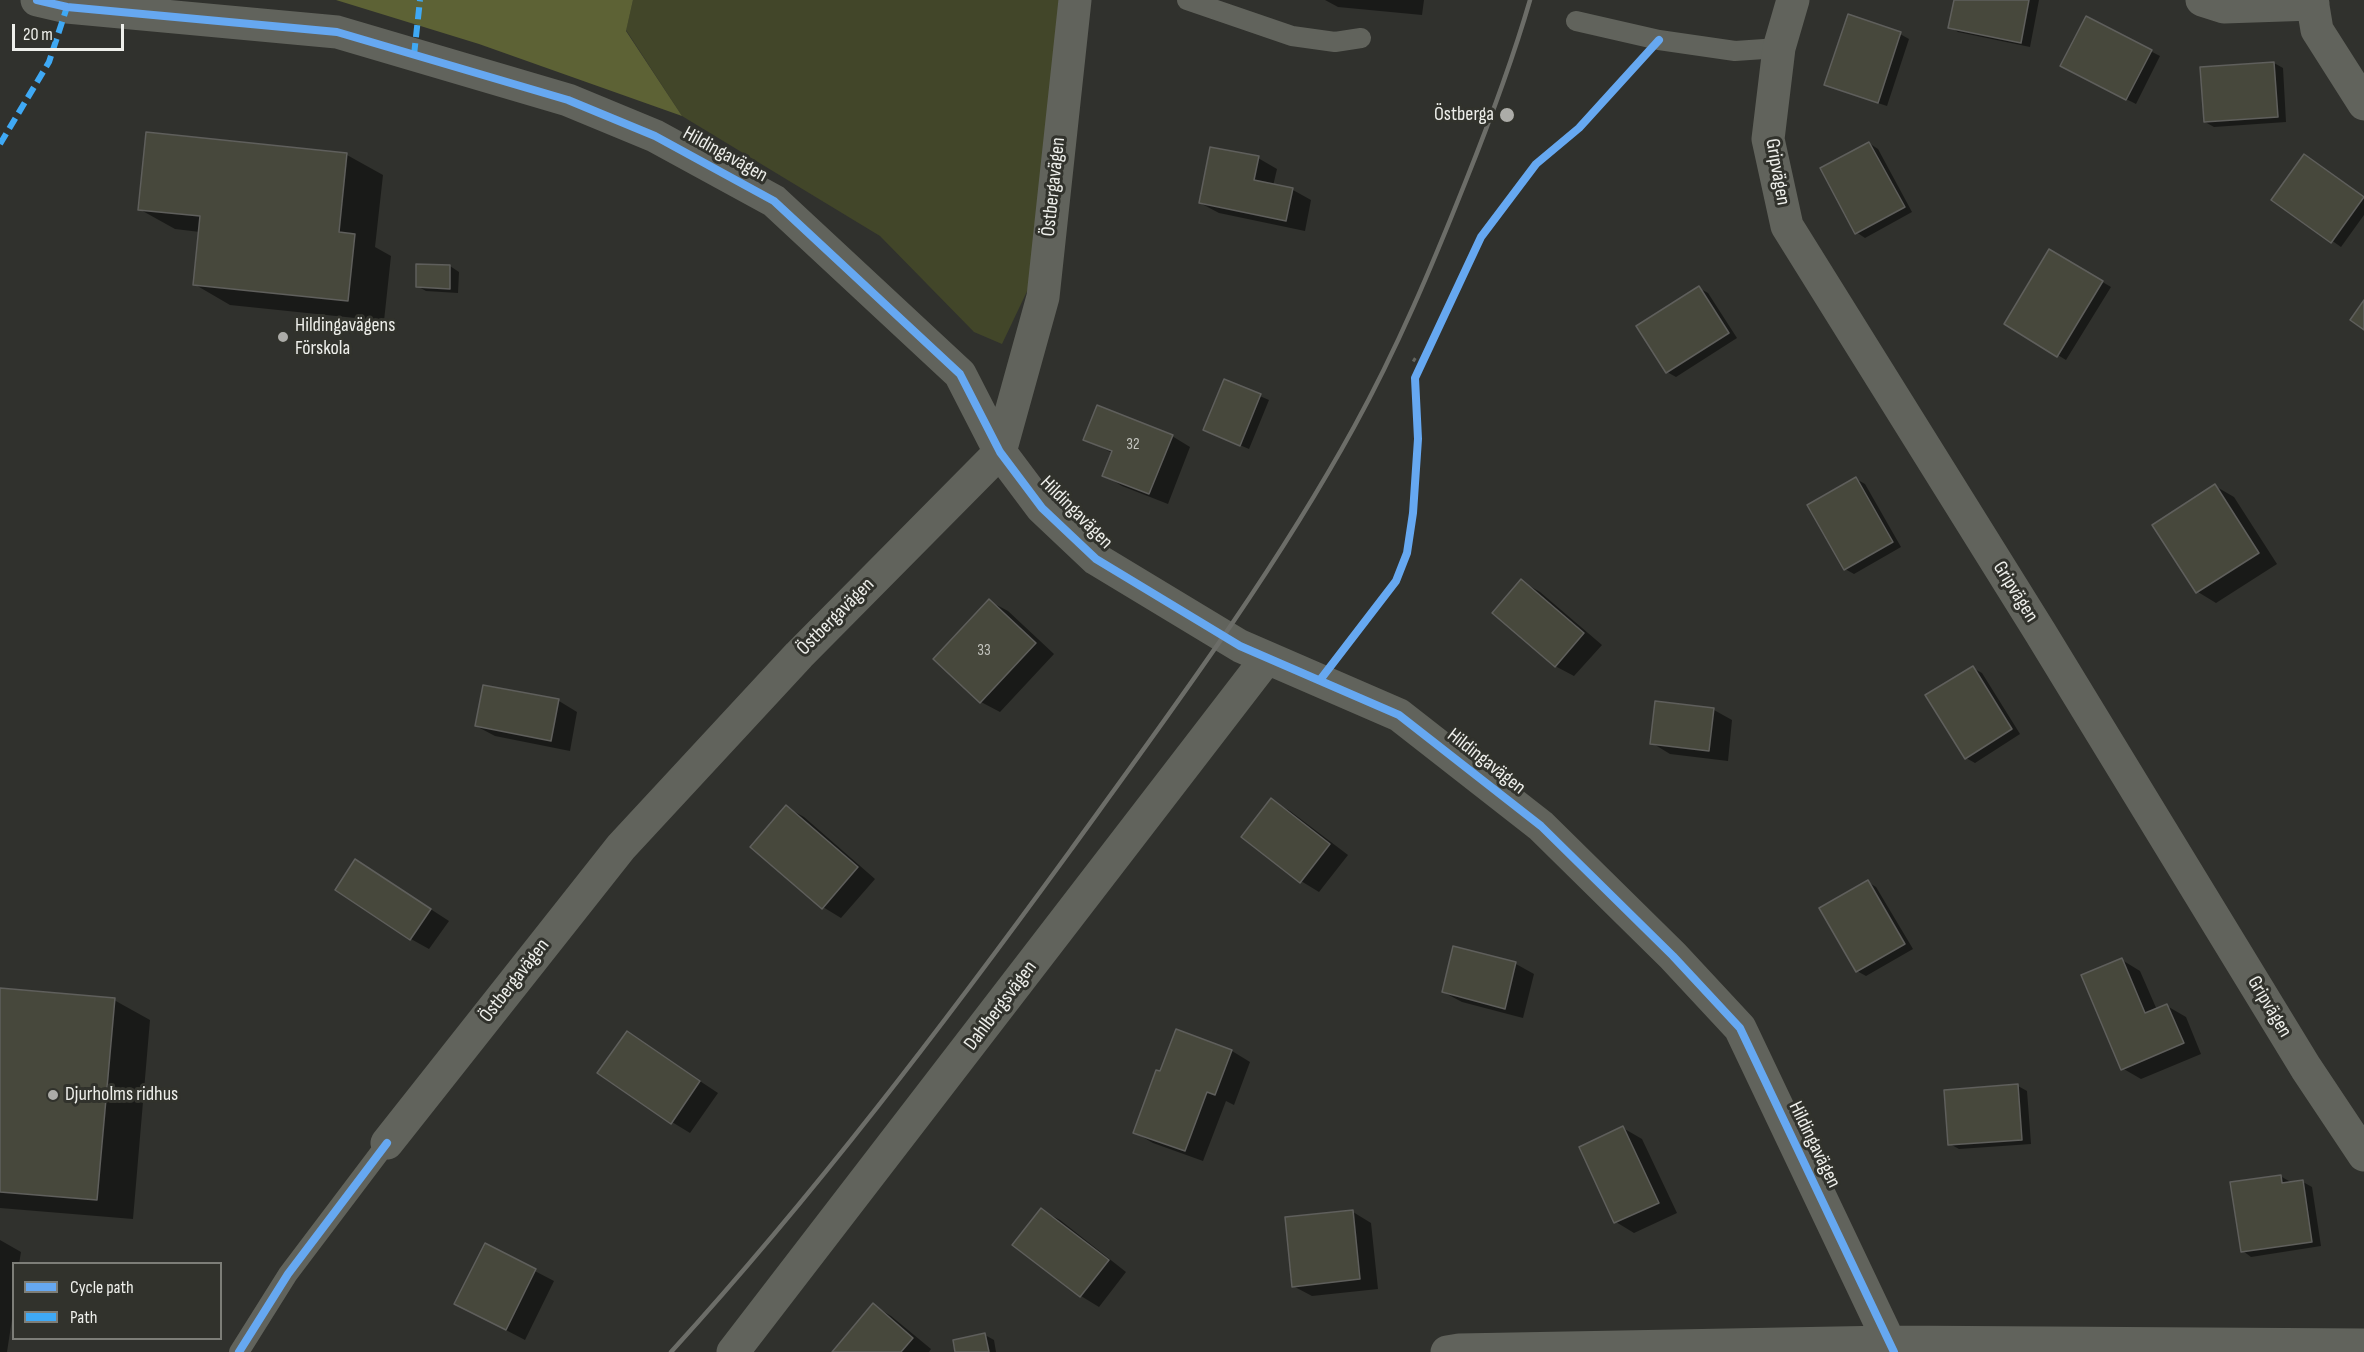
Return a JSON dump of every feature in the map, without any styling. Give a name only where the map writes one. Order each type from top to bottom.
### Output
[{"type":"street","name":"Hildingavägen","points":[[37,0],[83,9],[337,32],[568,99],[655,136],[774,201],[960,374],[1000,452],[1041,508],[1096,559],[1232,642],[1399,715],[1541,826],[1673,956],[1740,1028],[1892,1347]]},
{"type":"street","name":"Östbergavägen","points":[[387,1143],[621,847],[799,654],[1000,452],[1043,297],[1075,0]]},
{"type":"street","name":"Gripvägen","points":[[1794,0],[1779,48],[1768,139],[1787,226],[2046,642],[2306,1068],[2364,1155]]},
{"type":"street","points":[[2202,0],[2224,7],[2312,2],[2317,30],[2364,104]]},
{"type":"street","name":"Dahlbergsvägen","points":[[733,1352],[1267,658]]},
{"type":"street","points":[[1447,1352],[1459,1350],[2364,1345]]},
{"type":"lane","points":[[1187,0],[1233,8],[1292,36],[1335,42],[1361,38]]},
{"type":"lane","points":[[1576,21],[1659,40],[1735,51],[1779,48]]},
{"type":"lane","points":[[239,1352],[288,1274],[387,1143]]},
{"type":"path","points":[[1413,359],[1421,364]]},
{"type":"green space","points":[[336,0],[633,0],[626,31],[682,116],[479,44]]},
{"type":"green space","points":[[633,0],[1061,0],[1030,285],[1002,344],[974,332],[880,236],[682,116],[626,30]]},
{"type":"building","points":[[1954,0],[2029,0],[2021,43],[1948,28]]},
{"type":"building","points":[[1848,14],[1901,32],[1878,103],[1824,85]]},
{"type":"building","points":[[2086,16],[2152,50],[2126,100],[2060,66]]},
{"type":"building","points":[[2274,62],[2278,117],[2204,122],[2200,67]]},
{"type":"building","points":[[146,132],[347,153],[339,232],[355,234],[348,301],[193,285],[200,216],[138,210]]},
{"type":"building","points":[[1869,142],[1905,207],[1855,234],[1820,168]]},
{"type":"building","points":[[1210,147],[1259,156],[1254,180],[1293,188],[1286,221],[1199,203]]},
{"type":"building","points":[[2304,154],[2364,197],[2331,243],[2271,200]]},
{"type":"building","points":[[2049,249],[2103,281],[2057,357],[2004,324]]},
{"type":"building","points":[[416,264],[450,265],[450,289],[416,287]]},
{"type":"building","points":[[1699,286],[1729,333],[1666,373],[1636,326]]},
{"type":"building","points":[[2364,300],[2364,330],[2350,320]]},
{"type":"building","points":[[1224,379],[1261,394],[1240,446],[1203,430]]},
{"type":"building","points":[[1097,405],[1173,435],[1149,494],[1102,476],[1112,451],[1083,440]]},
{"type":"building","points":[[1856,477],[1893,542],[1844,570],[1807,505]]},
{"type":"building","points":[[2215,484],[2259,553],[2196,593],[2152,525]]},
{"type":"building","points":[[1521,579],[1584,633],[1555,667],[1492,613]]},
{"type":"building","points":[[989,599],[1036,643],[980,703],[933,659]]},
{"type":"building","points":[[1973,666],[2012,729],[1965,759],[1925,695]]},
{"type":"building","points":[[483,685],[559,699],[551,741],[475,726]]},
{"type":"building","points":[[1655,701],[1714,708],[1709,751],[1650,744]]},
{"type":"building","points":[[1271,798],[1330,844],[1300,883],[1241,837]]},
{"type":"building","points":[[786,805],[858,867],[822,909],[750,847]]},
{"type":"building","points":[[355,859],[431,909],[410,940],[335,890]]},
{"type":"building","points":[[1868,880],[1905,944],[1856,972],[1819,908]]},
{"type":"building","points":[[1453,946],[1516,962],[1505,1009],[1442,992]]},
{"type":"building","points":[[2122,958],[2145,1013],[2167,1004],[2184,1043],[2121,1070],[2081,975]]},
{"type":"building","name":"Djurholms ridhus","points":[[0,988],[115,998],[97,1200],[0,1192]]},
{"type":"building","points":[[1176,1029],[1232,1050],[1215,1095],[1207,1092],[1185,1151],[1133,1133],[1156,1070],[1160,1071]]},
{"type":"building","points":[[627,1031],[700,1081],[671,1124],[597,1073]]},
{"type":"building","points":[[2018,1084],[2022,1140],[1948,1145],[1944,1090]]},
{"type":"building","points":[[1623,1126],[1659,1203],[1614,1223],[1579,1147]]},
{"type":"building","points":[[2281,1175],[2282,1183],[2303,1180],[2312,1242],[2241,1252],[2230,1182]]},
{"type":"building","points":[[1041,1208],[1109,1260],[1080,1297],[1012,1245]]},
{"type":"building","points":[[1353,1210],[1360,1279],[1292,1287],[1285,1217]]},
{"type":"building","points":[[485,1243],[536,1269],[506,1330],[454,1304]]},
{"type":"building","points":[[873,1303],[913,1338],[901,1352],[832,1352]]},
{"type":"building","points":[[985,1333],[989,1352],[955,1352],[953,1340]]},
{"type":"railway","points":[[671,1352],[827,1170],[975,980],[1219,643],[1289,537],[1354,427],[1413,307],[1483,138],[1530,0]]},
{"type":"marked path","points":[[414,55],[420,0]]},
{"type":"marked path","points":[[0,144],[49,62],[67,7]]},
{"type":"cycle path","points":[[37,0],[67,7],[337,32],[568,100],[655,136],[774,201],[960,374],[1000,452],[1042,508],[1096,559],[1240,646],[1399,715],[1541,826],[1673,956],[1740,1028],[1894,1352]]},
{"type":"cycle path","points":[[1320,680],[1396,581],[1407,553],[1413,513],[1418,439],[1415,378],[1481,237],[1536,164],[1579,128],[1659,40]]},
{"type":"cycle path","points":[[239,1352],[288,1274],[387,1143]]},
{"type":"place","name":"Östberga","points":[[1507,115]]},
{"type":"place","name":"Hildingavägens Förskola","points":[[283,337]]},
{"type":"place","name":"Djurholms ridhus","points":[[53,1095]]}]
